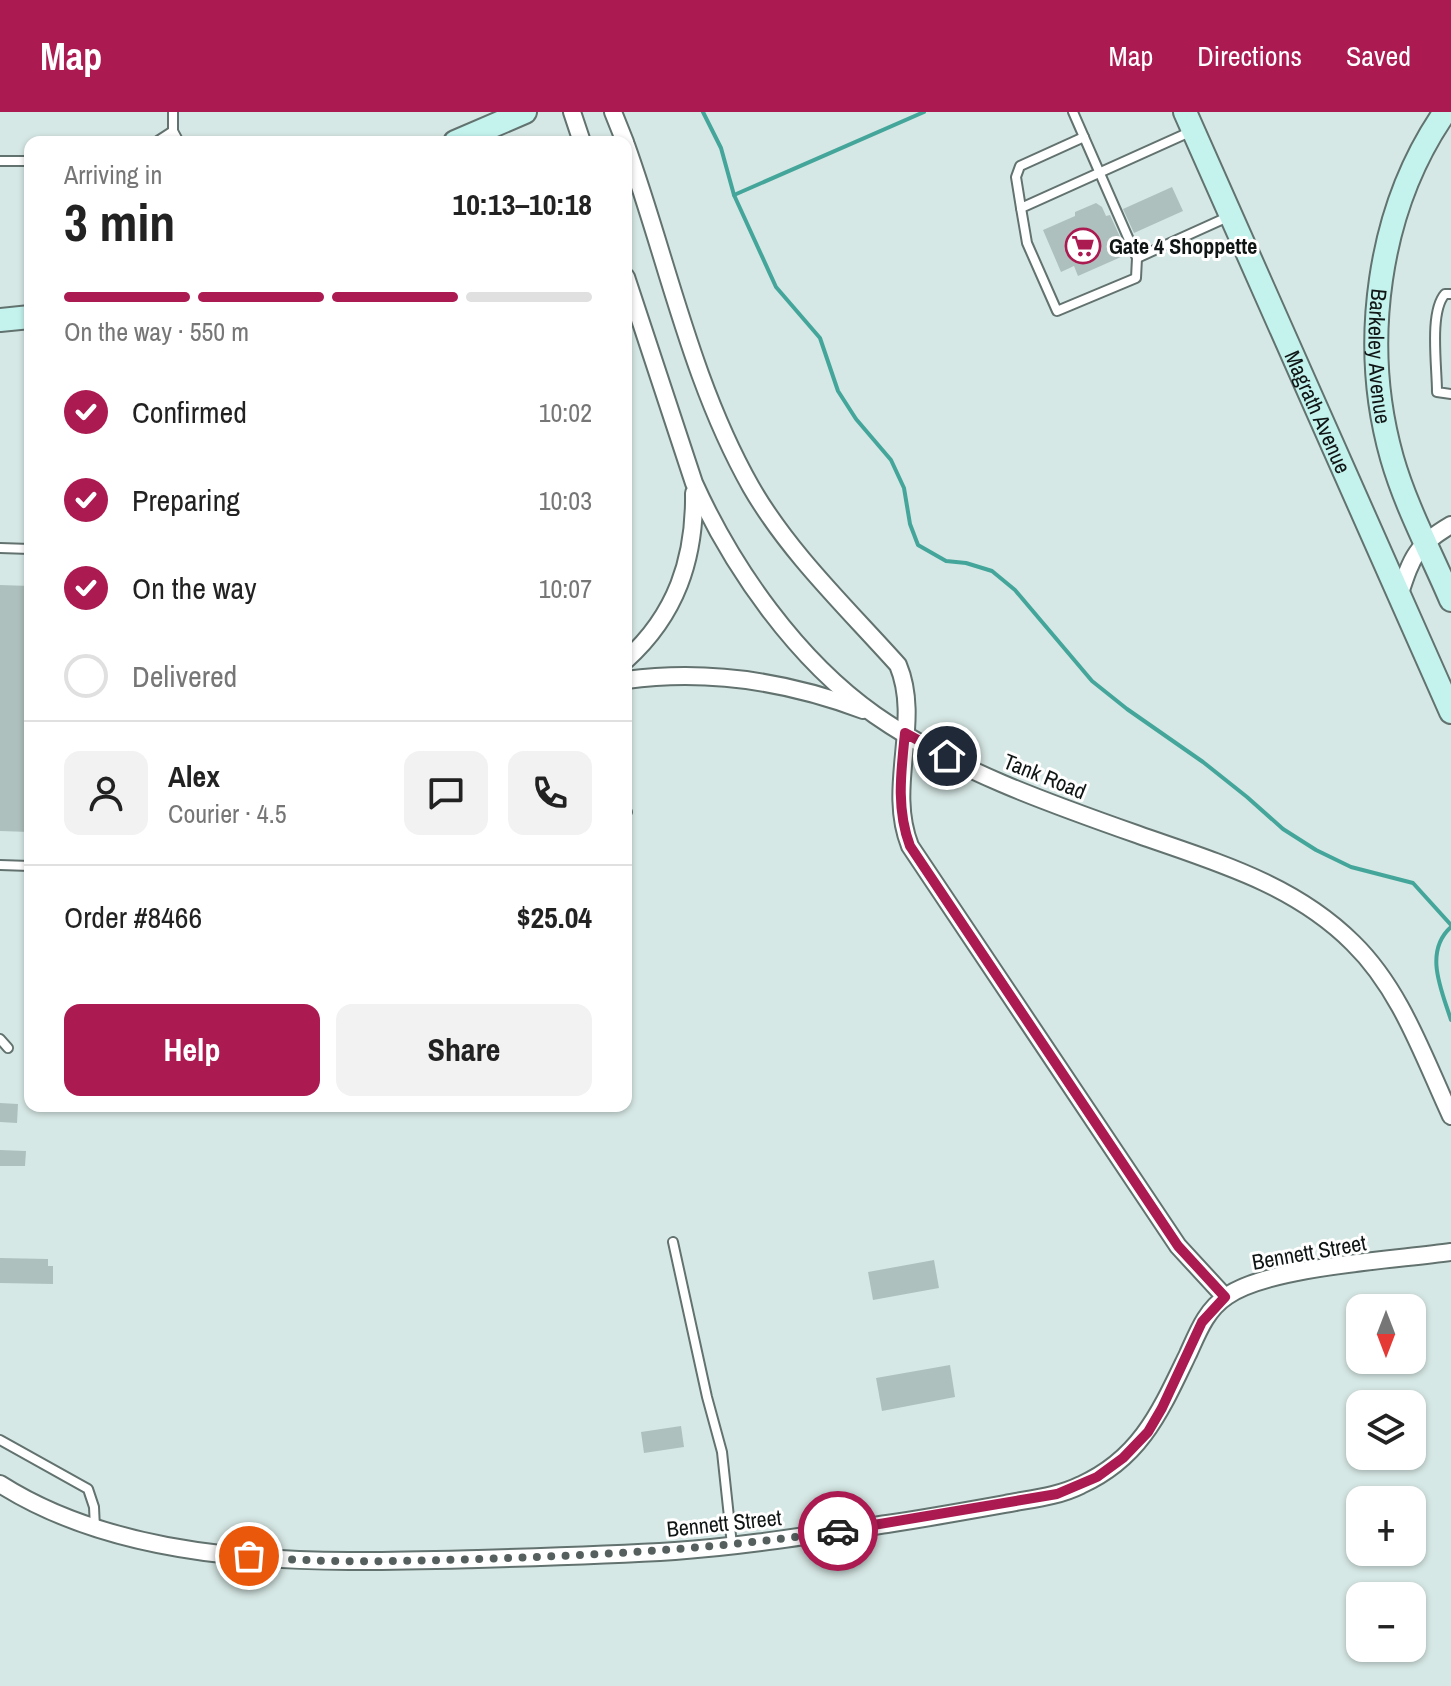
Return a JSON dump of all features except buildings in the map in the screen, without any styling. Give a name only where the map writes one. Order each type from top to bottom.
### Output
[{"type":"main road","points":[[469,136],[525,112]]},
{"type":"main road","name":"Barkeley Avenue","points":[[1445,112],[1411,178],[1395,223],[1380,286],[1377,328],[1381,405],[1391,454],[1405,495],[1451,600]]},
{"type":"main road","name":"Magrath Avenue","points":[[1189,121],[1451,712]]},
{"type":"main road","points":[[0,320],[24,318]]},
{"type":"street","points":[[572,112],[580,136]]},
{"type":"street","points":[[613,112],[622,136]]},
{"type":"street","points":[[632,165],[698,367],[728,443],[777,527],[808,566],[898,665],[908,702],[900,805],[903,828],[910,846],[1178,1246],[1225,1297]]},
{"type":"street","name":"Tank Road","points":[[632,295],[694,483],[721,538],[742,574],[780,624],[831,678],[874,714],[968,768],[1051,803],[1239,870],[1308,905],[1354,944],[1391,989],[1451,1116]]},
{"type":"street","points":[[632,653],[660,623],[684,577],[693,535],[694,483]]},
{"type":"street","points":[[1399,596],[1409,567],[1425,540],[1451,525]]},
{"type":"street","points":[[632,679],[675,675],[758,680],[818,694],[874,714]]},
{"type":"street","name":"Bennett Street","points":[[0,1484],[41,1508],[95,1528],[144,1541],[306,1560],[385,1562],[537,1557],[732,1545],[954,1513],[1057,1494],[1089,1482],[1123,1458],[1148,1432],[1162,1408],[1202,1322],[1225,1297],[1247,1285],[1272,1278],[1451,1252]]},
{"type":"lane","points":[[173,112],[176,136]]},
{"type":"lane","points":[[1073,112],[1100,173],[1137,258],[1136,278],[1057,311],[1027,243],[1016,177],[1020,166],[1084,137]]},
{"type":"lane","points":[[1021,208],[1100,173],[1189,121]]},
{"type":"lane","points":[[165,136],[173,131]]},
{"type":"lane","points":[[0,161],[24,161]]},
{"type":"lane","points":[[1137,258],[1231,215]]},
{"type":"lane","points":[[1451,294],[1445,294],[1438,303],[1436,333],[1437,392],[1451,394]]},
{"type":"lane","points":[[0,548],[24,549]]},
{"type":"lane","points":[[0,865],[24,866]]},
{"type":"lane","points":[[0,1039],[8,1048]]},
{"type":"lane","points":[[673,1242],[722,1452],[732,1545]]},
{"type":"lane","points":[[0,1440],[88,1489],[94,1507],[95,1528]]},
{"type":"waterway","points":[[703,112],[721,148],[734,195],[776,287],[820,338],[838,391],[856,419],[891,460],[904,488],[910,524],[918,545],[946,561],[992,571],[1015,590],[1092,681],[1127,709],[1203,762],[1283,829],[1316,850],[1351,867],[1413,883],[1451,925]]},
{"type":"waterway","points":[[734,195],[924,112]]},
{"type":"waterway","points":[[1451,927],[1443,937],[1436,960],[1451,1020]]},
{"type":"way so far","points":[[249,1556],[385,1562],[676,1551],[838,1531]]},
{"type":"place","name":"Gate 4 Shoppette","points":[[1083,246]]},
{"type":"route","points":[[838,1531],[1057,1494],[1097,1477],[1123,1458],[1148,1432],[1202,1322],[1225,1297],[1178,1246],[910,846],[903,828],[900,805],[905,733],[947,756]]}]
